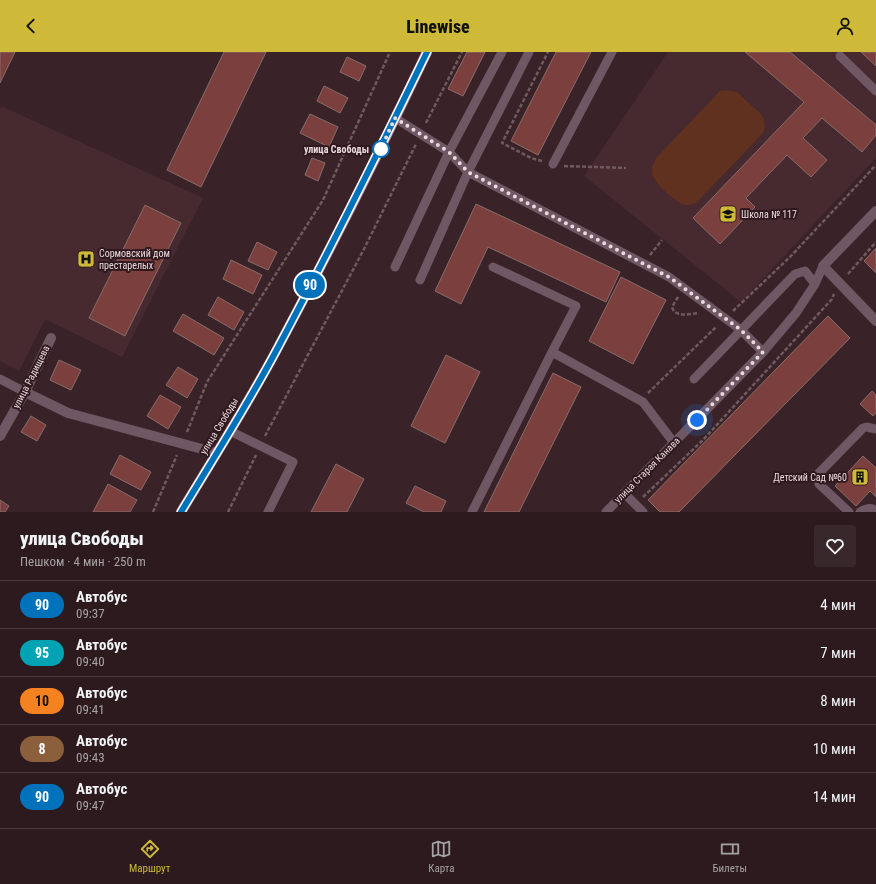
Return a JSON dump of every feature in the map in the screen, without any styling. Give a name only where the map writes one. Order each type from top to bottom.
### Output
[{"type":"main road","name":"улица Свободы","points":[[181,512],[275,354],[379,153],[426,52]]},
{"type":"street","name":"улица Старая Канава","points":[[823,266],[876,211]]},
{"type":"street","points":[[823,266],[876,321]]},
{"type":"street","name":"улица Радищева","points":[[0,436],[25,392],[51,338]]},
{"type":"street","points":[[25,392],[68,413],[217,452]]},
{"type":"lane","points":[[395,267],[449,152],[502,52]]},
{"type":"lane","points":[[420,280],[468,172],[529,52]]},
{"type":"lane","points":[[554,164],[612,52]]},
{"type":"lane","points":[[840,56],[876,91]]},
{"type":"lane","points":[[395,118],[449,152],[468,172],[644,262],[669,277],[726,318],[741,330],[763,352]]},
{"type":"lane","name":"улица Старая Канава","points":[[606,512],[763,352],[796,313],[816,284],[823,266]]},
{"type":"lane","points":[[472,512],[576,306],[494,267]]},
{"type":"lane","points":[[694,379],[795,274],[806,271],[816,284]]},
{"type":"lane","points":[[552,352],[643,402],[674,443]]},
{"type":"lane","points":[[0,378],[25,392]]},
{"type":"lane","points":[[849,512],[820,484],[818,479],[819,473],[863,428],[867,427],[876,429]]},
{"type":"lane","points":[[230,431],[293,462],[268,512]]},
{"type":"lane","points":[[624,494],[643,512]]},
{"type":"lane","points":[[860,512],[869,508],[874,508],[876,511]]},
{"type":"path","points":[[153,512],[207,382],[323,200],[390,52]]},
{"type":"path","points":[[228,512],[260,446],[364,248],[462,52]]},
{"type":"path","points":[[548,52],[502,143],[531,158],[554,164],[626,168]]},
{"type":"path","points":[[640,400],[791,256],[876,165]]},
{"type":"path","points":[[644,262],[662,240]]},
{"type":"path","points":[[839,283],[876,242]]},
{"type":"path","points":[[788,252],[791,256]]},
{"type":"path","points":[[638,502],[703,440],[832,299]]},
{"type":"shaded area","name":"Школа № 117","points":[[668,52],[876,52],[876,158],[741,302],[584,176]]},
{"type":"shaded area","points":[[725,90],[737,92],[761,114],[765,127],[763,133],[697,202],[691,205],[681,204],[666,192],[653,177],[653,165],[656,158],[720,91]]},
{"type":"shaded area","name":"Сормовский дом престарелых","points":[[1,106],[203,198],[122,357],[45,319],[19,371],[0,361]]},
{"type":"building","points":[[0,52],[15,52],[0,83]]},
{"type":"building","points":[[224,52],[266,52],[201,187],[167,170]]},
{"type":"building","points":[[467,52],[485,52],[463,96],[448,89]]},
{"type":"building","points":[[556,52],[591,52],[538,155],[511,141]]},
{"type":"building","points":[[745,52],[790,52],[876,125],[876,135],[862,152],[822,118],[803,138],[827,160],[811,177],[787,155],[746,198],[755,207],[720,244],[693,218],[804,102]]},
{"type":"building","points":[[861,52],[876,52],[876,66]]},
{"type":"building","points":[[347,57],[366,66],[359,81],[340,72]]},
{"type":"building","points":[[324,86],[348,98],[340,113],[317,101]]},
{"type":"building","points":[[310,114],[338,127],[329,147],[300,133]]},
{"type":"building","points":[[312,158],[325,163],[318,181],[305,175]]},
{"type":"building","points":[[476,204],[620,272],[606,302],[488,247],[461,304],[435,291]]},
{"type":"building","points":[[145,205],[181,223],[125,336],[89,318]]},
{"type":"building","points":[[257,242],[277,252],[268,270],[248,261]]},
{"type":"building","points":[[876,248],[876,273],[864,261]]},
{"type":"building","points":[[231,260],[262,275],[253,294],[223,279]]},
{"type":"building","points":[[621,277],[666,300],[633,364],[589,341]]},
{"type":"building","points":[[218,297],[244,312],[234,330],[208,315]]},
{"type":"building","points":[[183,314],[224,338],[214,355],[173,331]]},
{"type":"building","points":[[828,316],[850,338],[679,512],[660,512],[648,500]]},
{"type":"building","points":[[446,355],[480,372],[445,443],[411,426]]},
{"type":"building","points":[[59,360],[81,370],[71,390],[50,380]]},
{"type":"building","points":[[178,367],[198,379],[187,398],[166,385]]},
{"type":"building","points":[[553,373],[581,387],[519,512],[484,512]]},
{"type":"building","points":[[872,391],[876,395],[876,413],[873,416],[860,404]]},
{"type":"building","points":[[160,395],[181,407],[168,429],[147,416]]},
{"type":"building","points":[[31,416],[46,425],[37,441],[21,432]]},
{"type":"building","points":[[120,455],[151,472],[141,490],[110,474]]},
{"type":"building","name":"Детский Сад №60","points":[[863,456],[876,468],[876,497],[870,491],[856,506],[835,486]]},
{"type":"building","points":[[336,464],[364,479],[347,512],[311,512]]},
{"type":"building","points":[[108,484],[137,500],[130,512],[93,512]]},
{"type":"building","points":[[415,486],[446,501],[441,512],[424,512],[406,503]]},
{"type":"building","points":[[0,500],[9,506],[5,512],[0,512]]},
{"type":"bus line","name":"90","points":[[181,512],[275,354],[379,153],[427,52]]},
{"type":"place","name":"улица Свободы","points":[[381,149]]},
{"type":"place","name":"Школа № 117","points":[[728,214]]},
{"type":"place","name":"Сормовский дом престарелых","points":[[86,259]]},
{"type":"place","name":"Детский Сад №60","points":[[860,477]]},
{"type":"route","points":[[381,149],[379,153],[395,118],[449,152],[468,172],[644,262],[669,277],[741,330],[763,352],[697,420]]}]
